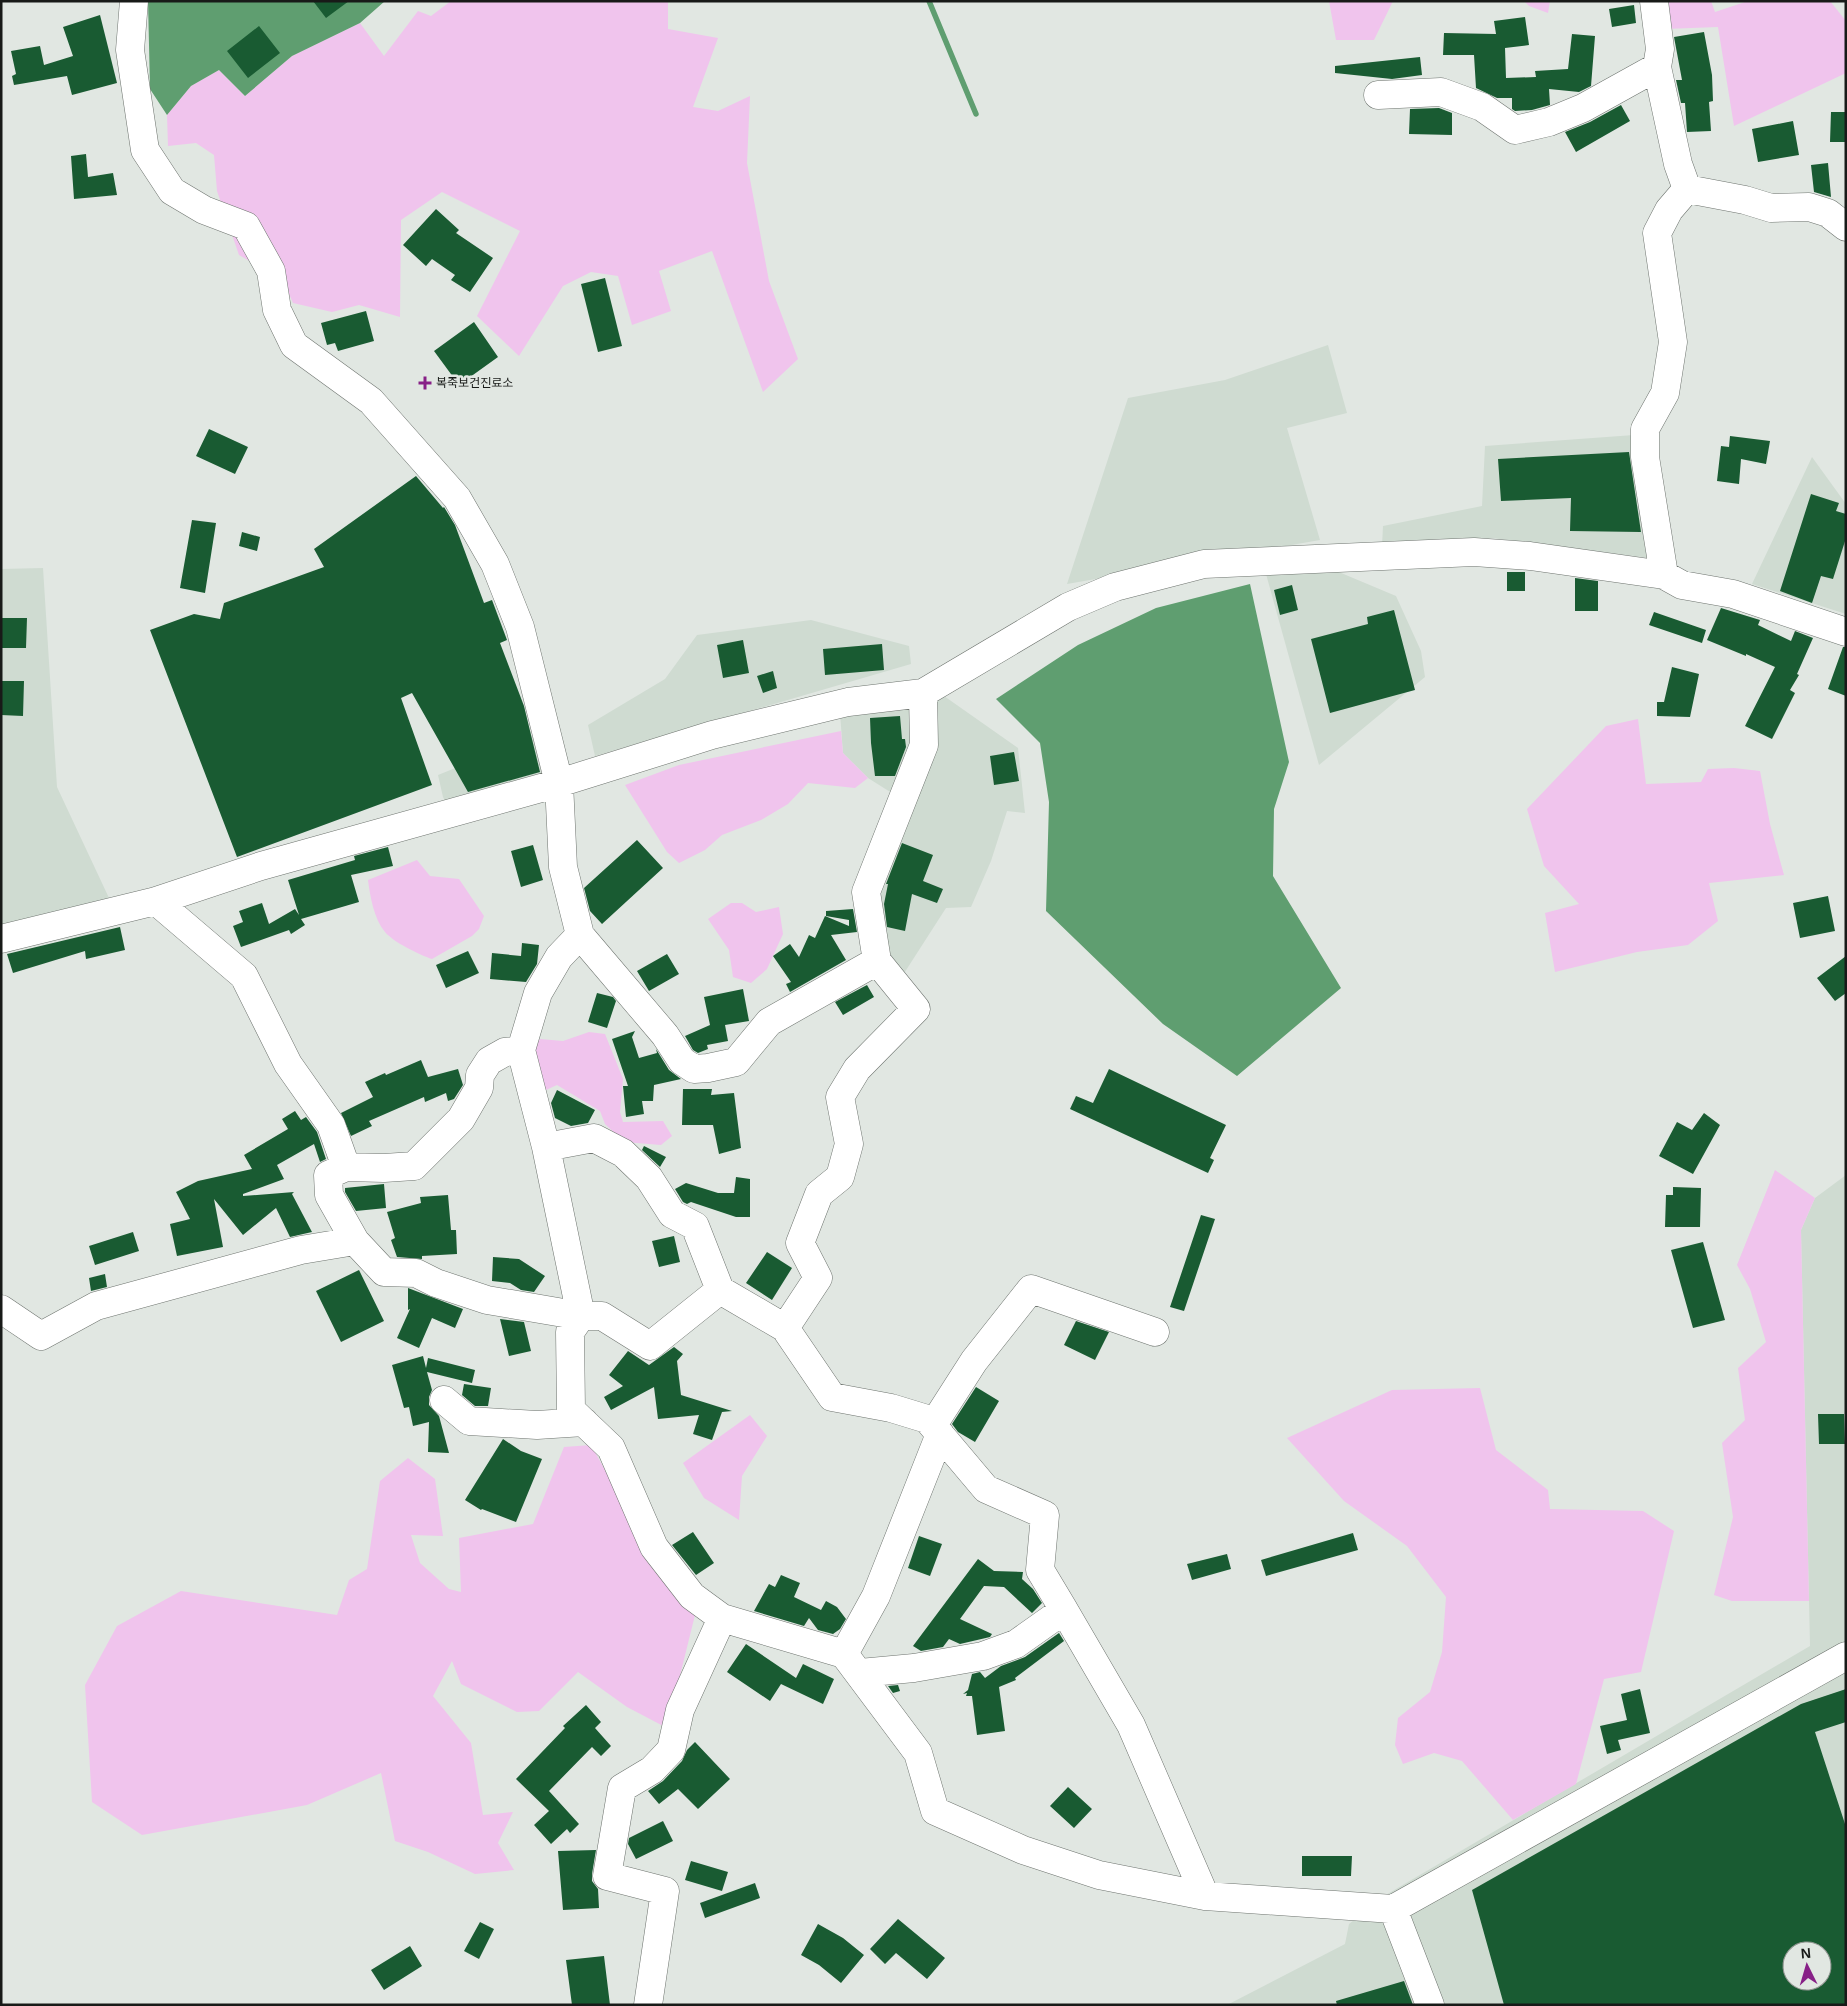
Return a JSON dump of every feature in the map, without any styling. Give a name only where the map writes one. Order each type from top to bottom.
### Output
[{"type":"street","points":[[134,1],[130,50],[145,150],[172,191],[204,210],[246,226],[270,271],[277,310],[294,345],[371,401],[457,498],[495,564],[520,627],[559,783],[563,867],[580,935],[665,1034],[682,1061],[694,1069],[736,1062],[769,1022],[877,961]]},
{"type":"street","points":[[1654,1],[1660,50],[1657,67],[1678,164],[1687,189]]},
{"type":"street","points":[[1378,95],[1441,92],[1482,107],[1515,130],[1549,122],[1583,108],[1657,67]]},
{"type":"street","points":[[1687,189],[1745,200],[1771,208],[1809,207],[1828,213],[1846,227]]},
{"type":"street","points":[[1664,575],[1645,457],[1645,428],[1666,393],[1673,342],[1657,233],[1669,210],[1687,189]]},
{"type":"street","points":[[1,939],[156,901],[262,866],[559,783],[712,735],[848,702],[923,693],[1068,607],[1115,587],[1204,564],[1474,552],[1530,556],[1664,575],[1682,585],[1733,594],[1846,632]]},
{"type":"street","points":[[785,1328],[818,1278],[800,1243],[819,1194],[840,1176],[849,1144],[840,1097],[857,1069],[916,1009],[877,961],[866,892],[924,745],[923,693]]},
{"type":"street","points":[[156,901],[244,976],[288,1064],[331,1125],[346,1167]]},
{"type":"street","points":[[580,935],[559,957],[538,993],[521,1050],[546,1147],[581,1316],[570,1332],[571,1410],[611,1448],[654,1547],[692,1596],[722,1618],[852,1663],[914,1668],[983,1656],[1016,1644],[1064,1610]]},
{"type":"street","points":[[521,1050],[505,1052],[488,1061],[480,1075],[479,1088],[461,1119],[414,1166],[384,1168],[346,1167],[328,1175],[329,1195],[355,1241],[384,1272],[416,1273],[436,1283],[487,1300],[581,1316],[602,1316],[650,1346],[720,1290]]},
{"type":"street","points":[[546,1147],[594,1138],[624,1153],[649,1178],[672,1214],[695,1226],[720,1290],[785,1328],[832,1397],[891,1408],[927,1419],[986,1489],[1044,1515],[1040,1570],[1131,1725],[1205,1896]]},
{"type":"street","points":[[1,1309],[42,1336],[96,1306],[301,1250],[355,1241]]},
{"type":"street","points":[[852,1663],[936,1430],[974,1361],[1031,1289],[1155,1332]]},
{"type":"street","points":[[444,1400],[469,1421],[537,1425],[584,1422]]},
{"type":"street","points":[[648,2005],[666,1890],[607,1876],[622,1788],[652,1770],[671,1750],[680,1710],[722,1618]]},
{"type":"street","points":[[852,1663],[918,1753],[935,1811],[1023,1850],[1099,1875],[1205,1896],[1393,1909],[1846,1656]]},
{"type":"street","points":[[1393,1909],[1430,2005]]},
{"type":"shaded area","points":[[148,1],[385,1],[360,23],[292,56],[245,96],[219,70],[191,86],[167,115],[150,89]]},
{"type":"shaded area","points":[[451,1],[668,1],[668,29],[718,38],[693,107],[718,111],[750,96],[747,163],[769,281],[798,359],[763,392],[712,251],[659,271],[671,311],[632,325],[618,276],[591,272],[563,286],[519,356],[477,316],[520,231],[442,192],[401,220],[400,317],[359,305],[332,312],[293,303],[283,280],[239,255],[217,191],[214,155],[196,143],[168,146],[167,115],[191,86],[219,70],[245,96],[292,56],[360,23],[384,56],[418,11],[431,16]]},
{"type":"shaded area","points":[[1329,1],[1393,1],[1374,40],[1336,40]]},
{"type":"shaded area","points":[[1524,1],[1550,1],[1548,13],[1529,6]]},
{"type":"shaded area","points":[[1662,1],[1711,1],[1715,12],[1748,1],[1830,1],[1846,21],[1846,73],[1734,126],[1718,27],[1665,29]]},
{"type":"shaded area","points":[[1328,345],[1347,413],[1287,428],[1320,540],[1067,584],[1128,398],[1225,380]]},
{"type":"shaded area","points":[[1634,435],[1650,558],[1492,538],[1382,546],[1383,526],[1482,506],[1485,446]]},
{"type":"shaded area","points":[[1812,457],[1846,504],[1846,614],[1752,584]]},
{"type":"shaded area","points":[[43,568],[57,787],[109,898],[1,926],[1,569]]},
{"type":"shaded area","points":[[1334,570],[1396,596],[1421,651],[1425,677],[1319,765],[1266,574]]},
{"type":"shaded area","points":[[1250,584],[1289,762],[1274,809],[1273,876],[1341,988],[1237,1076],[1163,1024],[1046,911],[1049,802],[1040,743],[996,699],[1078,645],[1156,608]]},
{"type":"shaded area","points":[[811,620],[909,646],[911,664],[595,756],[588,725],[665,679],[697,635]]},
{"type":"shaded area","points":[[944,696],[1018,748],[1025,813],[1007,811],[991,861],[971,907],[946,908],[901,978],[882,955],[873,894],[919,744],[895,795],[868,778],[843,753],[840,713]]},
{"type":"shaded area","points":[[1638,719],[1646,784],[1701,782],[1708,769],[1734,768],[1760,771],[1770,824],[1784,875],[1709,883],[1718,921],[1688,945],[1637,952],[1555,972],[1545,913],[1579,904],[1544,866],[1527,809],[1606,726]]},
{"type":"shaded area","points":[[841,731],[843,753],[868,778],[855,788],[808,783],[788,804],[761,820],[722,835],[705,850],[679,863],[667,852],[625,785],[679,765]]},
{"type":"shaded area","points":[[535,736],[552,779],[449,809],[443,797],[438,775]]},
{"type":"shaded area","points":[[417,860],[430,876],[459,879],[484,916],[479,929],[472,936],[432,959],[400,944],[389,936],[381,927],[371,900],[368,880]]},
{"type":"shaded area","points":[[731,903],[742,903],[756,912],[779,907],[783,934],[767,969],[751,983],[733,977],[729,950],[708,919]]},
{"type":"shaded area","points":[[589,1032],[605,1034],[623,1079],[620,1112],[623,1122],[663,1121],[672,1136],[661,1145],[624,1142],[605,1124],[600,1111],[557,1085],[546,1090],[538,1083],[528,1053],[540,1039],[563,1041]]},
{"type":"shaded area","points":[[1775,1170],[1815,1198],[1801,1230],[1809,1601],[1732,1601],[1714,1595],[1733,1517],[1722,1443],[1745,1420],[1738,1368],[1766,1342],[1750,1289],[1737,1265]]},
{"type":"shaded area","points":[[1846,1175],[1846,2005],[1227,2005],[1345,1944],[1349,1924],[1384,1896],[1810,1646],[1801,1230],[1815,1198]]},
{"type":"shaded area","points":[[1480,1388],[1496,1450],[1548,1490],[1550,1509],[1643,1511],[1674,1531],[1641,1672],[1604,1679],[1576,1784],[1513,1820],[1462,1761],[1434,1753],[1403,1764],[1395,1745],[1398,1718],[1430,1692],[1442,1652],[1446,1597],[1407,1546],[1344,1501],[1287,1438],[1392,1390]]},
{"type":"shaded area","points":[[750,1415],[767,1436],[742,1476],[739,1520],[704,1498],[683,1463]]},
{"type":"shaded area","points":[[591,1445],[624,1504],[695,1615],[667,1728],[627,1707],[578,1672],[539,1711],[517,1712],[461,1684],[452,1661],[433,1696],[471,1743],[483,1815],[513,1812],[498,1843],[514,1870],[475,1874],[428,1852],[395,1841],[381,1773],[307,1805],[142,1835],[92,1802],[85,1685],[117,1626],[181,1591],[337,1615],[349,1580],[367,1569],[380,1481],[408,1458],[435,1479],[443,1536],[411,1535],[420,1563],[449,1589],[461,1592],[459,1538],[533,1524],[564,1447]]},
{"type":"building","points":[[313,1],[349,1],[326,18]]},
{"type":"building","points":[[1634,5],[1636,23],[1612,27],[1609,9]]},
{"type":"building","points":[[100,15],[117,83],[72,95],[67,76],[14,85],[12,76],[16,74],[11,51],[40,46],[44,65],[73,56],[63,27]]},
{"type":"building","points":[[1525,17],[1529,45],[1505,48],[1506,78],[1536,77],[1535,71],[1568,69],[1572,34],[1595,36],[1591,86],[1579,92],[1549,89],[1550,105],[1532,110],[1515,111],[1512,109],[1512,98],[1497,98],[1476,88],[1474,55],[1443,55],[1444,33],[1496,34],[1494,21]]},
{"type":"building","points":[[259,26],[280,53],[248,78],[227,51]]},
{"type":"building","points":[[1704,32],[1712,75],[1713,101],[1709,102],[1711,131],[1687,132],[1685,103],[1681,103],[1676,80],[1682,80],[1674,37]]},
{"type":"building","points":[[1420,57],[1422,75],[1392,79],[1335,73],[1335,66]]},
{"type":"building","points":[[1621,105],[1630,121],[1576,152],[1565,132],[1590,122]]},
{"type":"building","points":[[1439,108],[1452,113],[1452,135],[1409,134],[1410,109]]},
{"type":"building","points":[[1831,112],[1846,112],[1846,142],[1830,142]]},
{"type":"building","points":[[1793,121],[1799,155],[1758,162],[1752,129]]},
{"type":"building","points":[[86,154],[88,177],[113,173],[117,195],[74,199],[71,156]]},
{"type":"building","points":[[1828,163],[1831,197],[1814,192],[1811,165]]},
{"type":"building","points":[[436,209],[459,230],[456,233],[493,258],[470,292],[451,280],[455,275],[432,259],[426,266],[403,245]]},
{"type":"building","points":[[605,278],[622,346],[598,352],[581,284]]},
{"type":"building","points":[[366,311],[374,341],[338,351],[335,343],[327,345],[321,323]]},
{"type":"building","points":[[474,322],[498,357],[459,385],[434,351]]},
{"type":"building","points":[[209,429],[248,447],[235,474],[196,456]]},
{"type":"building","points":[[1730,436],[1770,441],[1766,464],[1741,459],[1739,484],[1717,481],[1721,446],[1729,447]]},
{"type":"building","points":[[1629,452],[1641,532],[1570,531],[1571,498],[1501,501],[1498,459]]},
{"type":"building","points":[[416,476],[444,507],[455,525],[484,603],[492,600],[507,640],[500,643],[524,706],[540,772],[468,792],[412,693],[401,698],[432,785],[237,857],[150,630],[194,614],[220,619],[224,603],[324,567],[314,549]]},
{"type":"building","points":[[1811,494],[1839,503],[1836,511],[1846,514],[1846,538],[1833,579],[1821,576],[1812,603],[1780,591]]},
{"type":"building","points":[[192,520],[216,523],[205,593],[180,588]]},
{"type":"building","points":[[242,532],[260,537],[257,551],[239,546]]},
{"type":"building","points":[[1507,572],[1525,572],[1525,591],[1507,591]]},
{"type":"building","points":[[1575,578],[1598,581],[1598,611],[1575,611]]},
{"type":"building","points":[[1292,585],[1298,610],[1280,615],[1274,590]]},
{"type":"building","points":[[1721,608],[1760,620],[1758,625],[1791,641],[1795,631],[1813,638],[1797,674],[1799,675],[1790,690],[1795,693],[1772,739],[1745,726],[1775,667],[1707,640]]},
{"type":"building","points":[[1394,610],[1415,690],[1330,713],[1311,639],[1368,624],[1367,617]]},
{"type":"building","points":[[1654,612],[1706,630],[1702,643],[1649,625]]},
{"type":"building","points":[[1,618],[27,618],[26,648],[1,648]]},
{"type":"building","points":[[743,640],[749,673],[723,678],[717,645]]},
{"type":"building","points":[[882,644],[884,670],[825,675],[823,649]]},
{"type":"building","points":[[1843,647],[1846,647],[1846,696],[1828,689]]},
{"type":"building","points":[[1672,667],[1699,674],[1690,717],[1657,716],[1657,702],[1664,702]]},
{"type":"building","points":[[773,671],[777,688],[763,693],[757,676]]},
{"type":"building","points":[[1,681],[24,681],[23,716],[1,715]]},
{"type":"building","points":[[900,716],[902,739],[905,739],[906,747],[895,776],[875,776],[870,718]]},
{"type":"building","points":[[1014,752],[1019,781],[994,785],[990,756]]},
{"type":"building","points":[[637,840],[663,868],[602,924],[590,911],[584,888]]},
{"type":"building","points":[[902,843],[933,855],[923,881],[943,889],[937,903],[912,894],[905,931],[887,927],[884,904],[888,884],[886,884]]},
{"type":"building","points":[[533,845],[543,880],[521,887],[511,851]]},
{"type":"building","points":[[388,847],[393,866],[351,875],[359,902],[301,919],[305,925],[291,934],[289,930],[241,947],[233,926],[243,922],[239,911],[262,903],[269,924],[295,909],[299,915],[288,880],[355,860],[354,856]]},
{"type":"building","points":[[1828,896],[1835,931],[1800,938],[1793,903]]},
{"type":"building","points":[[853,909],[857,932],[831,935],[846,960],[790,992],[786,984],[791,982],[773,956],[790,944],[799,957],[809,935],[815,938],[825,916],[849,926],[849,920],[826,916],[826,911]]},
{"type":"building","points":[[120,927],[125,950],[86,959],[85,951],[13,973],[7,954]]},
{"type":"building","points":[[522,943],[539,945],[537,964],[526,982],[490,979],[492,953],[521,956]]},
{"type":"building","points":[[468,951],[479,973],[446,988],[436,965]]},
{"type":"building","points":[[667,954],[679,974],[649,991],[637,971]]},
{"type":"building","points":[[1846,956],[1846,993],[1835,1001],[1817,978]]},
{"type":"building","points":[[867,985],[874,997],[843,1015],[835,1002]]},
{"type":"building","points":[[743,989],[749,1021],[725,1025],[728,1041],[707,1045],[708,1049],[698,1053],[693,1050],[685,1036],[710,1025],[704,997]]},
{"type":"building","points":[[597,993],[613,997],[616,1001],[607,1028],[588,1022]]},
{"type":"building","points":[[635,1031],[632,1037],[639,1058],[657,1053],[656,1049],[669,1070],[681,1079],[654,1085],[653,1101],[642,1101],[644,1114],[626,1117],[623,1086],[628,1086],[612,1039]]},
{"type":"building","points":[[421,1060],[428,1077],[458,1069],[463,1085],[454,1099],[448,1101],[446,1093],[425,1102],[424,1097],[369,1121],[372,1126],[351,1136],[341,1113],[373,1097],[365,1082]]},
{"type":"building","points":[[1109,1069],[1226,1125],[1210,1158],[1214,1160],[1208,1173],[1070,1109],[1076,1096],[1093,1103]]},
{"type":"building","points":[[683,1089],[712,1089],[711,1095],[734,1093],[741,1148],[719,1154],[713,1125],[682,1125]]},
{"type":"building","points":[[557,1090],[595,1110],[588,1123],[571,1126],[555,1118],[551,1103]]},
{"type":"building","points":[[295,1111],[301,1120],[306,1117],[317,1132],[326,1159],[320,1162],[314,1144],[277,1165],[284,1179],[243,1194],[243,1196],[294,1192],[292,1194],[312,1232],[290,1237],[276,1208],[243,1235],[214,1199],[223,1247],[177,1256],[170,1224],[190,1219],[176,1192],[198,1181],[252,1169],[244,1155],[288,1129],[282,1119]]},
{"type":"building","points":[[1704,1113],[1720,1125],[1693,1174],[1659,1156],[1677,1122],[1692,1130]]},
{"type":"building","points":[[644,1146],[666,1157],[660,1167],[642,1150]]},
{"type":"building","points":[[736,1177],[750,1179],[750,1217],[736,1217],[691,1202],[687,1204],[683,1202],[675,1189],[686,1183],[718,1193],[734,1193]]},
{"type":"building","points":[[384,1184],[386,1208],[356,1211],[345,1192],[345,1188]]},
{"type":"building","points":[[1673,1187],[1701,1188],[1700,1227],[1665,1227],[1666,1195],[1673,1195]]},
{"type":"building","points":[[448,1195],[451,1230],[456,1230],[457,1254],[422,1256],[422,1259],[397,1257],[391,1240],[395,1238],[387,1212],[421,1203],[420,1197]]},
{"type":"building","points":[[1201,1215],[1215,1219],[1184,1311],[1170,1307]]},
{"type":"building","points":[[133,1232],[139,1251],[95,1265],[89,1246]]},
{"type":"building","points":[[674,1236],[680,1262],[659,1267],[652,1241]]},
{"type":"building","points":[[1703,1242],[1725,1320],[1693,1328],[1671,1250]]},
{"type":"building","points":[[767,1252],[792,1268],[772,1300],[746,1283]]},
{"type":"building","points":[[493,1257],[519,1259],[545,1276],[534,1292],[521,1290],[510,1283],[492,1281]]},
{"type":"building","points":[[359,1270],[384,1321],[341,1342],[316,1291]]},
{"type":"building","points":[[105,1274],[107,1287],[91,1291],[89,1278]]},
{"type":"building","points":[[408,1288],[463,1309],[455,1328],[432,1318],[419,1348],[397,1338],[410,1309],[408,1310]]},
{"type":"building","points":[[500,1319],[524,1322],[531,1351],[509,1356]]},
{"type":"building","points":[[1076,1321],[1109,1332],[1095,1360],[1064,1345]]},
{"type":"building","points":[[674,1347],[683,1354],[677,1361],[681,1395],[732,1411],[722,1412],[712,1440],[693,1434],[699,1415],[658,1419],[654,1387],[611,1410],[604,1397],[623,1386],[609,1375],[628,1351],[649,1365]]},
{"type":"building","points":[[423,1356],[426,1368],[428,1358],[475,1370],[472,1383],[427,1372],[432,1390],[429,1397],[429,1405],[439,1416],[449,1453],[428,1452],[429,1422],[413,1426],[409,1407],[404,1408],[392,1365]]},
{"type":"building","points":[[464,1384],[491,1388],[488,1406],[475,1406],[462,1395]]},
{"type":"building","points":[[976,1387],[999,1401],[975,1442],[958,1432],[952,1424]]},
{"type":"building","points":[[1818,1414],[1844,1414],[1845,1444],[1819,1444]]},
{"type":"building","points":[[503,1439],[521,1451],[542,1459],[516,1522],[481,1510],[465,1500]]},
{"type":"building","points":[[693,1532],[714,1563],[696,1575],[672,1545]]},
{"type":"building","points":[[1353,1533],[1358,1550],[1266,1576],[1261,1560]]},
{"type":"building","points":[[919,1536],[942,1544],[930,1576],[908,1568]]},
{"type":"building","points":[[1227,1554],[1231,1569],[1192,1580],[1187,1564]]},
{"type":"building","points":[[978,1559],[994,1571],[1023,1572],[1022,1579],[1033,1589],[1042,1603],[1032,1613],[1004,1587],[984,1586],[960,1619],[992,1634],[990,1637],[960,1644],[949,1639],[943,1647],[921,1651],[913,1646]]},
{"type":"building","points":[[781,1575],[800,1583],[794,1597],[821,1610],[826,1601],[837,1607],[846,1619],[840,1629],[833,1634],[818,1630],[809,1618],[804,1626],[754,1611],[769,1584],[775,1587]]},
{"type":"building","points":[[1059,1633],[1064,1641],[1015,1678],[1016,1680],[999,1687],[1005,1731],[977,1735],[972,1696],[966,1696],[967,1693],[963,1694],[968,1690],[972,1674],[980,1672],[985,1678],[1001,1666],[1025,1657]]},
{"type":"building","points":[[746,1644],[796,1678],[803,1664],[834,1679],[823,1704],[781,1684],[770,1701],[727,1672]]},
{"type":"building","points":[[898,1685],[900,1691],[893,1693],[888,1686]]},
{"type":"building","points":[[1640,1689],[1650,1733],[1618,1740],[1621,1750],[1607,1754],[1600,1726],[1627,1720],[1621,1694]]},
{"type":"building","points":[[1846,1689],[1846,1722],[1815,1732],[1846,1827],[1846,2005],[1504,2005],[1472,1890],[1801,1704]]},
{"type":"building","points":[[586,1705],[601,1722],[595,1728],[611,1746],[601,1756],[592,1747],[549,1791],[579,1824],[570,1833],[567,1829],[551,1844],[534,1825],[549,1811],[516,1779],[565,1728],[563,1726]]},
{"type":"building","points":[[695,1742],[730,1779],[698,1809],[678,1789],[659,1804],[648,1791],[663,1781],[682,1761],[687,1750]]},
{"type":"building","points":[[1068,1787],[1092,1809],[1074,1828],[1050,1806]]},
{"type":"building","points":[[663,1821],[673,1841],[636,1859],[628,1844],[629,1838]]},
{"type":"building","points":[[596,1850],[592,1881],[598,1889],[599,1908],[563,1910],[558,1851]]},
{"type":"building","points":[[1302,1856],[1352,1856],[1351,1876],[1302,1876]]},
{"type":"building","points":[[691,1861],[728,1872],[722,1891],[685,1880]]},
{"type":"building","points":[[755,1883],[760,1898],[705,1918],[700,1903]]},
{"type":"building","points":[[898,1919],[945,1958],[927,1979],[896,1953],[885,1964],[870,1949]]},
{"type":"building","points":[[480,1922],[494,1929],[479,1959],[464,1951]]},
{"type":"building","points":[[818,1924],[843,1938],[864,1955],[841,1983],[819,1965],[801,1955]]},
{"type":"building","points":[[410,1946],[422,1966],[384,1990],[371,1970]]},
{"type":"building","points":[[604,1956],[610,2005],[572,2005],[566,1960]]},
{"type":"building","points":[[1404,1981],[1413,2005],[1337,2005],[1336,2001]]},
{"type":"waterway","points":[[929,1],[976,114]]},
{"type":"place","name":"복죽보건진료소","points":[[425,383]]}]
